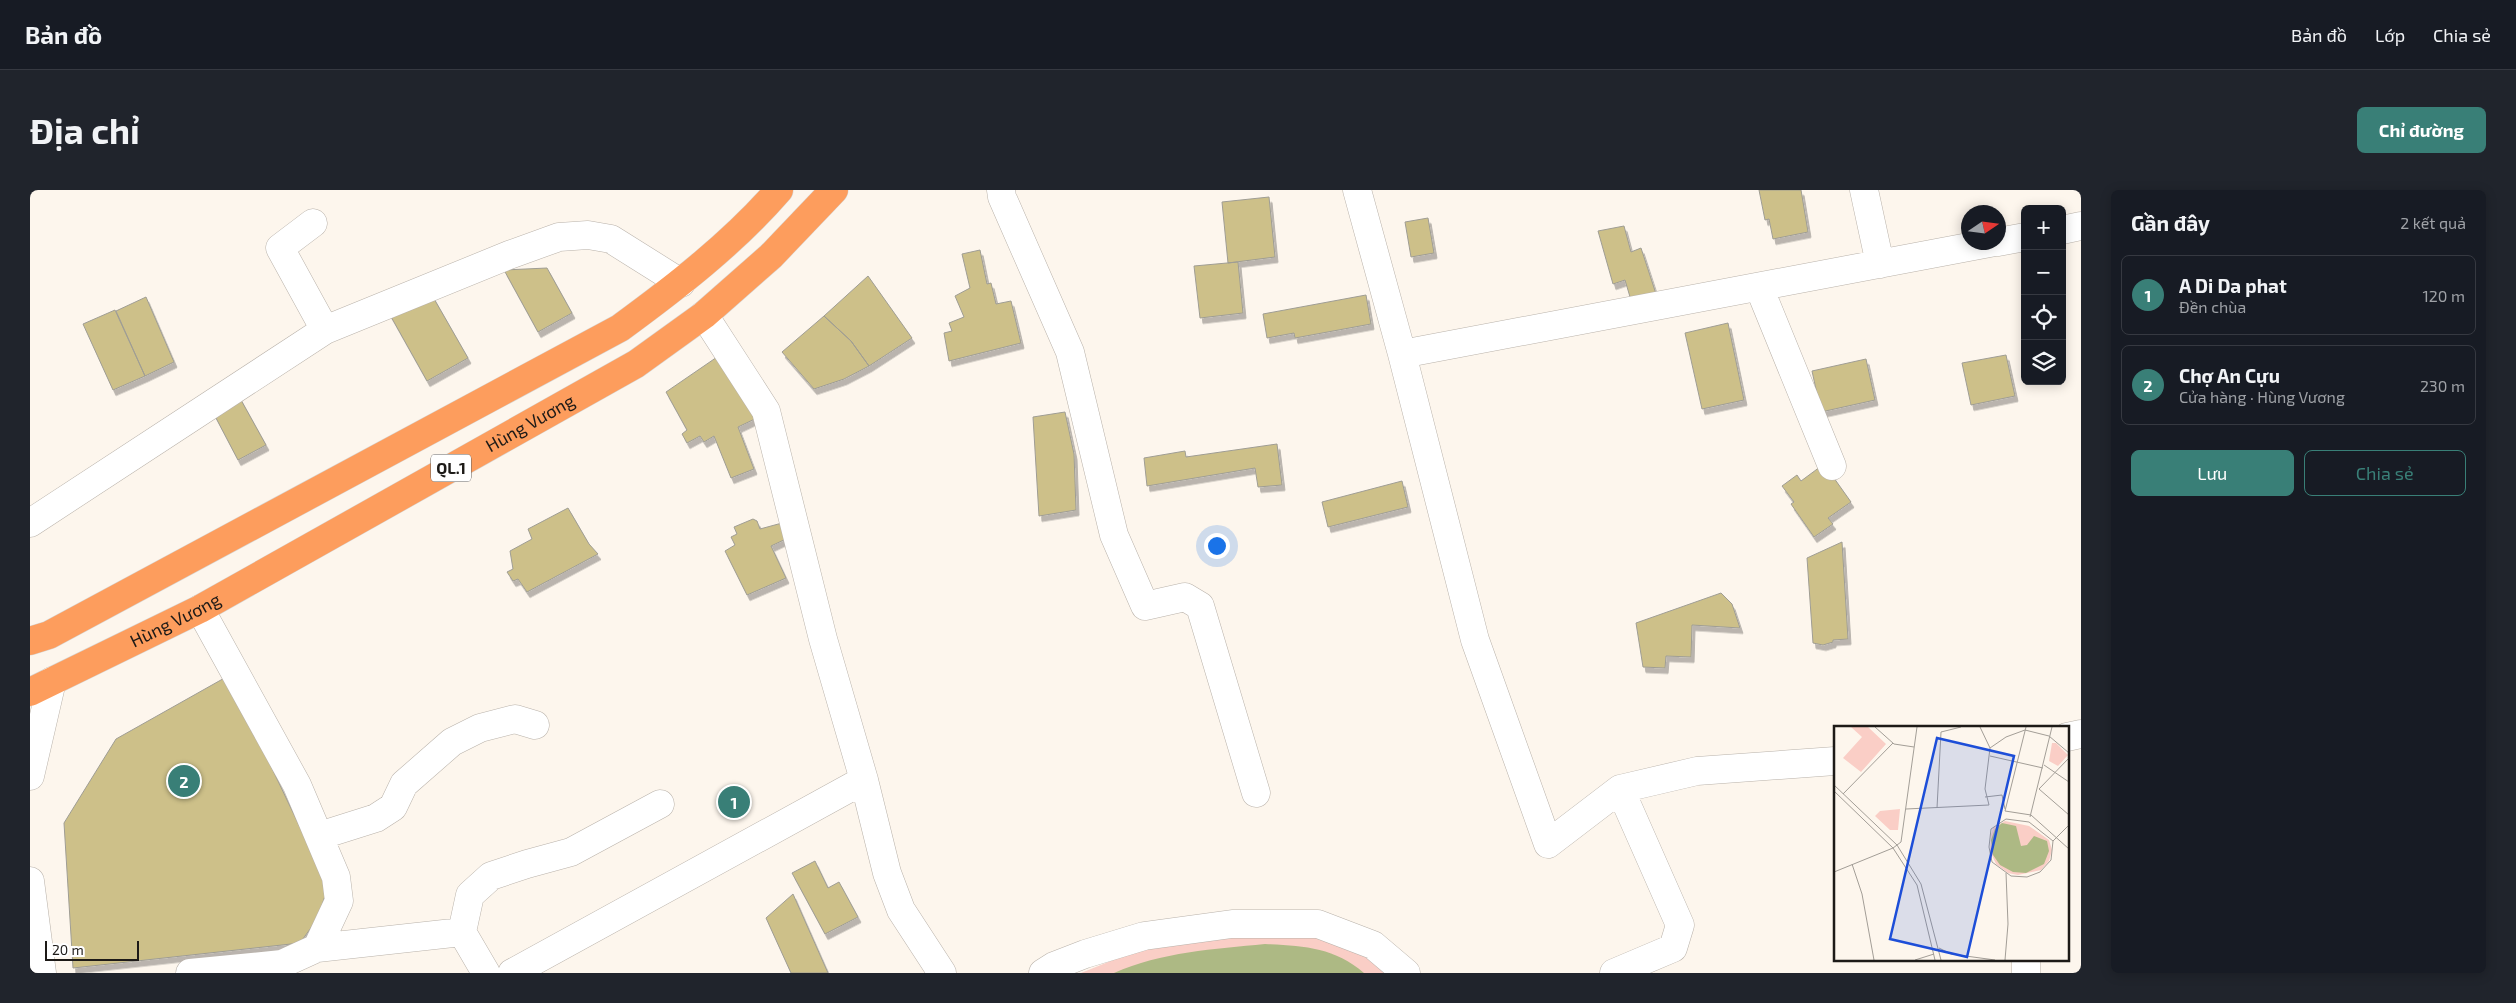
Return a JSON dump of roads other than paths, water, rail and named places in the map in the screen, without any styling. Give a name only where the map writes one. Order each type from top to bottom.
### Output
[{"type":"highway","name":"QL.1","points":[[30,641],[49,635],[620,328],[681,283],[762,210],[779,190]]},
{"type":"highway","name":"Hùng Vương","points":[[41,686],[200,609],[636,364],[704,315],[771,256],[834,190]]},
{"type":"street","points":[[1001,190],[1002,197],[1070,352],[1114,535],[1145,606],[1186,597],[1200,606],[1256,793]]},
{"type":"street","points":[[1358,190],[1475,640],[1548,844],[1620,789],[1697,771],[1834,761]]},
{"type":"street","points":[[1864,190],[1880,264]]},
{"type":"street","points":[[313,223],[280,248],[325,330]]},
{"type":"street","points":[[2066,229],[2081,226]]},
{"type":"street","points":[[30,523],[325,330],[509,255],[558,237],[588,235],[611,240],[681,283]]},
{"type":"street","points":[[2006,240],[2021,238]]},
{"type":"street","points":[[1402,354],[1961,249]]},
{"type":"street","points":[[1758,287],[1832,466]]},
{"type":"street","points":[[704,315],[766,412],[823,639],[864,780],[887,873],[901,910],[942,973]]},
{"type":"street","points":[[200,609],[297,786],[336,876],[339,901],[331,922],[317,948]]},
{"type":"street","points":[[30,776],[41,686]]},
{"type":"street","points":[[319,836],[376,818],[392,807],[404,784],[459,739],[480,728],[515,719],[535,725]]},
{"type":"street","points":[[2068,737],[2081,734]]},
{"type":"street","points":[[512,973],[864,780]]},
{"type":"street","points":[[1614,973],[1673,948],[1680,925],[1620,789]]},
{"type":"street","points":[[486,973],[462,932],[470,895],[491,876],[571,852],[660,804]]},
{"type":"street","points":[[30,881],[42,973]]},
{"type":"street","points":[[1043,973],[1054,966],[1085,954],[1144,936],[1232,924],[1318,924],[1373,944],[1406,973]]},
{"type":"street","points":[[190,973],[282,964],[317,948],[462,932]]},
{"type":"street","points":[[2026,960],[2026,973]]},
{"type":"place","name":"Chợ An Cựu","points":[[184,781]]},
{"type":"place","name":"A Di Da phat","points":[[734,802]]}]
